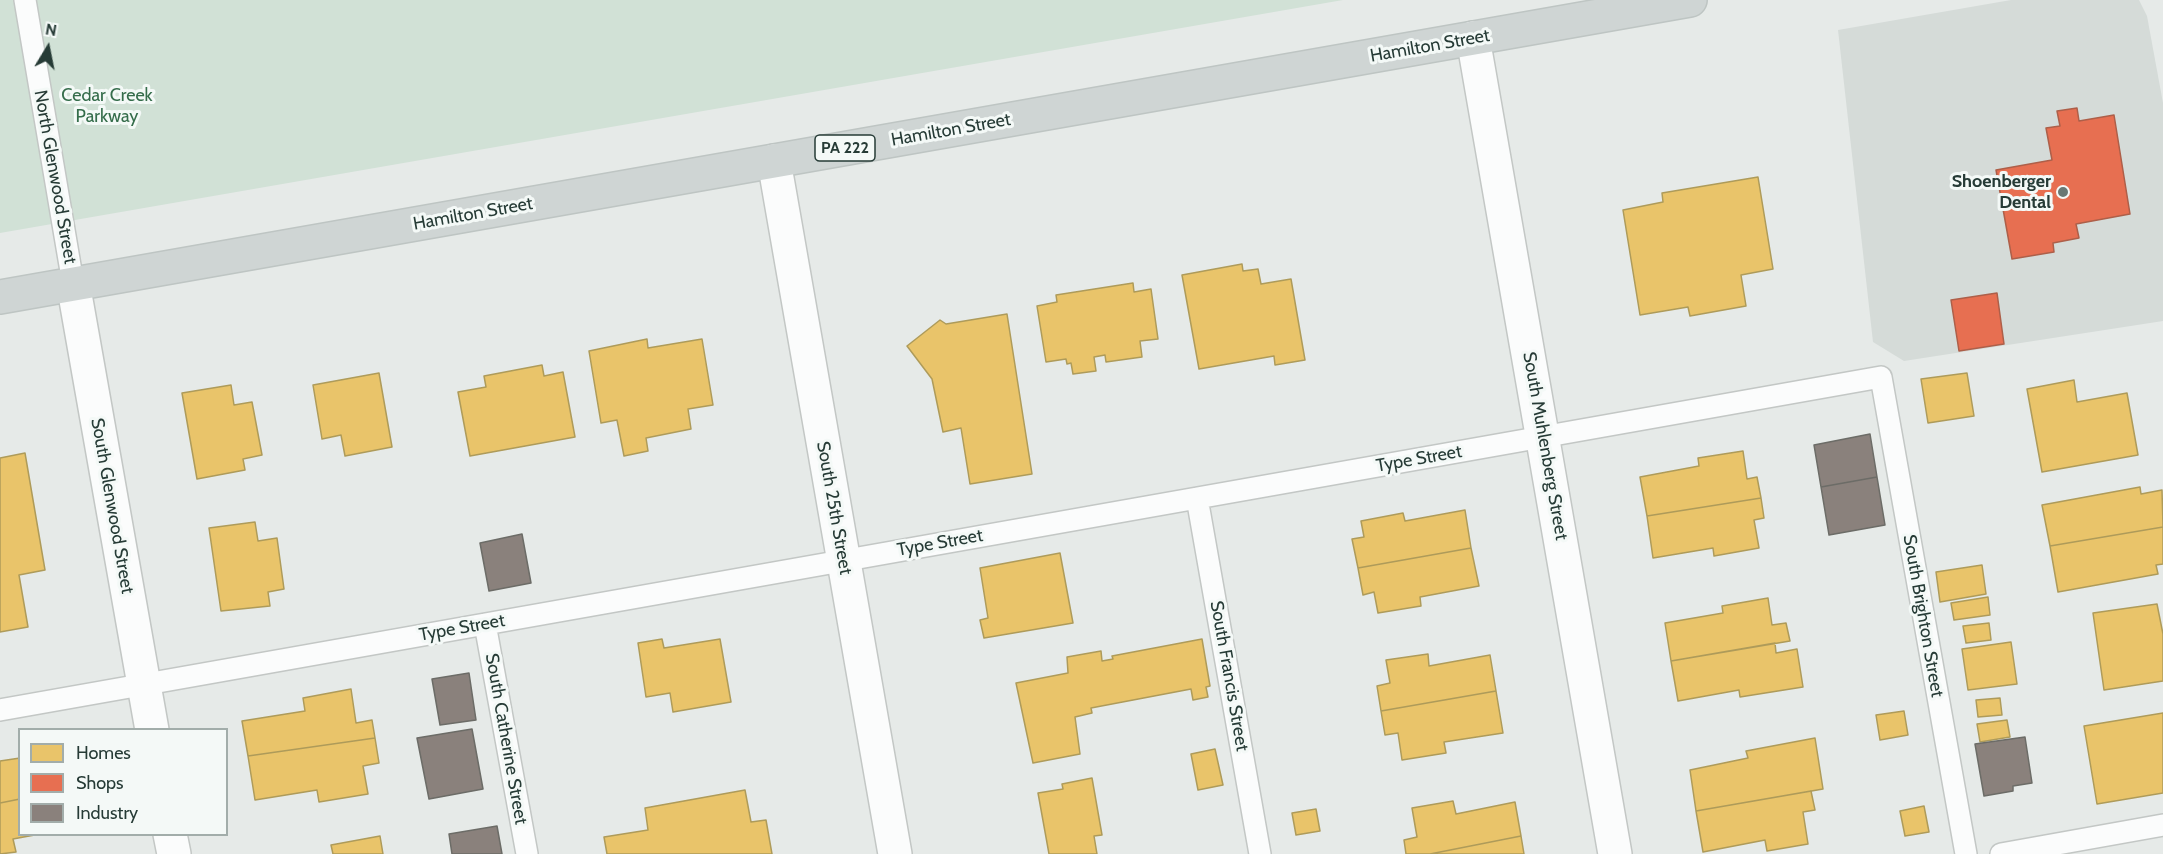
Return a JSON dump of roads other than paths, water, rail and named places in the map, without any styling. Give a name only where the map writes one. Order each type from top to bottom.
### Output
[{"type":"main road","name":"Hamilton Street","points":[[0,297],[1690,0]]},
{"type":"street","name":"South Muhlenberg Street","points":[[1473,38],[1616,854]]},
{"type":"street","name":"South 25th Street","points":[[774,161],[895,854]]},
{"type":"street","name":"South Glenwood Street","points":[[73,283],[152,728]]},
{"type":"street","points":[[170,836],[174,854]]},
{"type":"lane","name":"North Glenwood Street","points":[[25,0],[73,283]]},
{"type":"lane","name":"Type Street","points":[[0,710],[1881,377]]},
{"type":"lane","name":"South Brighton Street","points":[[1881,377],[1966,854]]},
{"type":"lane","name":"South Francis Street","points":[[1197,498],[1260,854]]},
{"type":"lane","name":"South Catherine Street","points":[[485,624],[527,854]]},
{"type":"lane","points":[[2001,854],[2163,825]]},
{"type":"place","name":"Shoenberger Dental","points":[[2063,192]]},
{"type":"park label","name":"Cedar Creek Parkway","points":[[107,106]]}]
